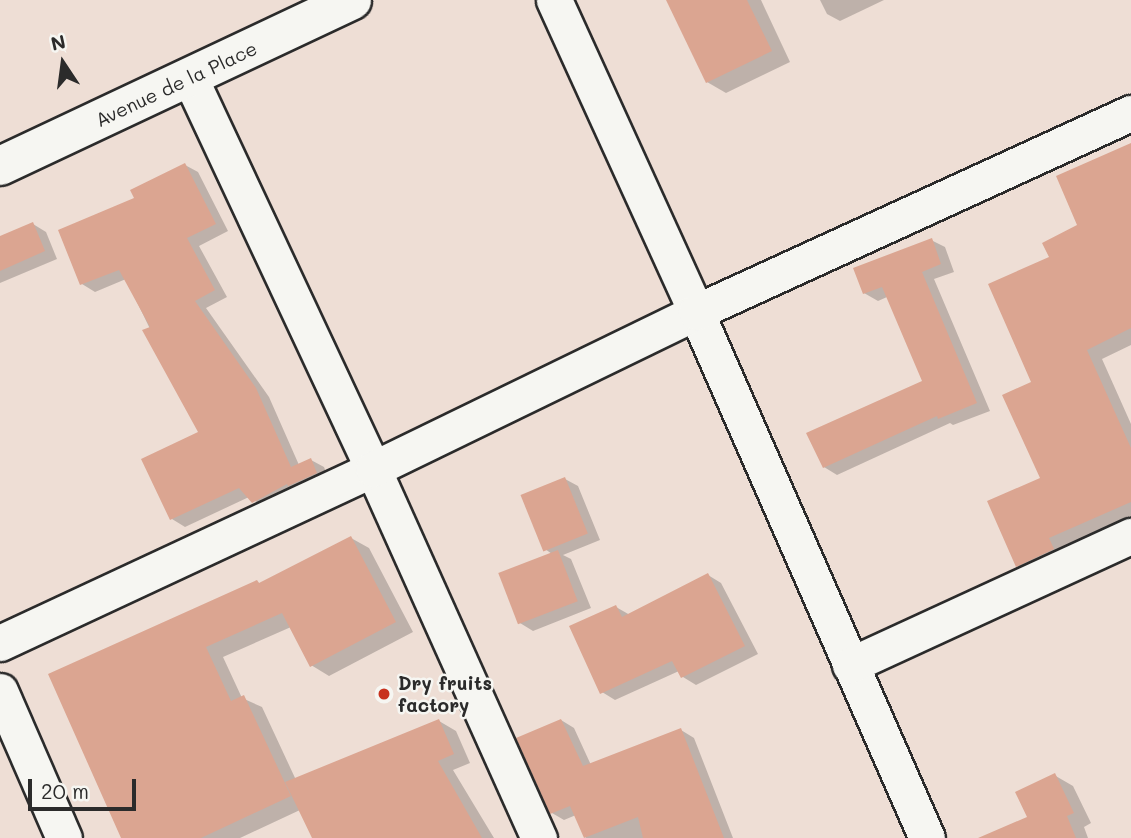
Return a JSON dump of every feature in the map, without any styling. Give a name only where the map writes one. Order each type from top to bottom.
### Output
[{"type":"street","name":"Avenue de la Place","points":[[0,166],[352,0]]},
{"type":"street","points":[[554,0],[696,312],[928,838]]},
{"type":"street","points":[[190,78],[373,469],[540,838]]},
{"type":"street","points":[[0,643],[373,469],[696,312],[1131,113]]},
{"type":"street","points":[[850,665],[1131,536]]},
{"type":"street","points":[[0,691],[64,838]]},
{"type":"building","points":[[666,0],[747,0],[772,51],[706,83]]},
{"type":"building","points":[[1131,143],[1131,328],[1087,350],[1131,448],[1131,502],[1049,538],[1054,549],[1016,567],[987,501],[1040,478],[1002,395],[1031,382],[988,284],[1049,257],[1042,243],[1077,225],[1056,176]]},
{"type":"building","points":[[185,163],[216,224],[187,238],[215,290],[195,301],[256,388],[291,467],[311,458],[317,473],[288,486],[287,484],[252,503],[239,488],[170,520],[141,459],[198,432],[142,330],[150,327],[119,270],[80,285],[58,230],[134,198],[130,190]]},
{"type":"building","points":[[33,222],[45,251],[0,271],[0,236]]},
{"type":"building","points":[[932,238],[941,264],[922,272],[977,403],[938,419],[937,416],[823,468],[806,433],[922,381],[882,287],[863,294],[853,268]]},
{"type":"building","points":[[565,477],[588,534],[543,552],[520,495]]},
{"type":"building","points":[[351,536],[396,622],[310,667],[282,613],[206,647],[231,701],[244,695],[291,796],[201,838],[121,838],[48,674],[257,580],[259,583]]},
{"type":"building","points":[[558,550],[578,601],[518,624],[498,573]]},
{"type":"building","points":[[708,573],[745,646],[681,678],[672,661],[600,694],[569,626],[616,605],[622,617]]},
{"type":"building","points":[[439,719],[454,754],[438,761],[482,838],[312,838],[285,782]]},
{"type":"building","points":[[561,719],[583,766],[681,728],[724,838],[643,838],[638,817],[584,838],[570,806],[550,814],[516,738]]},
{"type":"building","points":[[1055,773],[1074,813],[1067,816],[1076,838],[978,838],[1027,817],[1015,792]]},
{"type":"place","name":"Dry fruits factory","points":[[384,694]]}]
